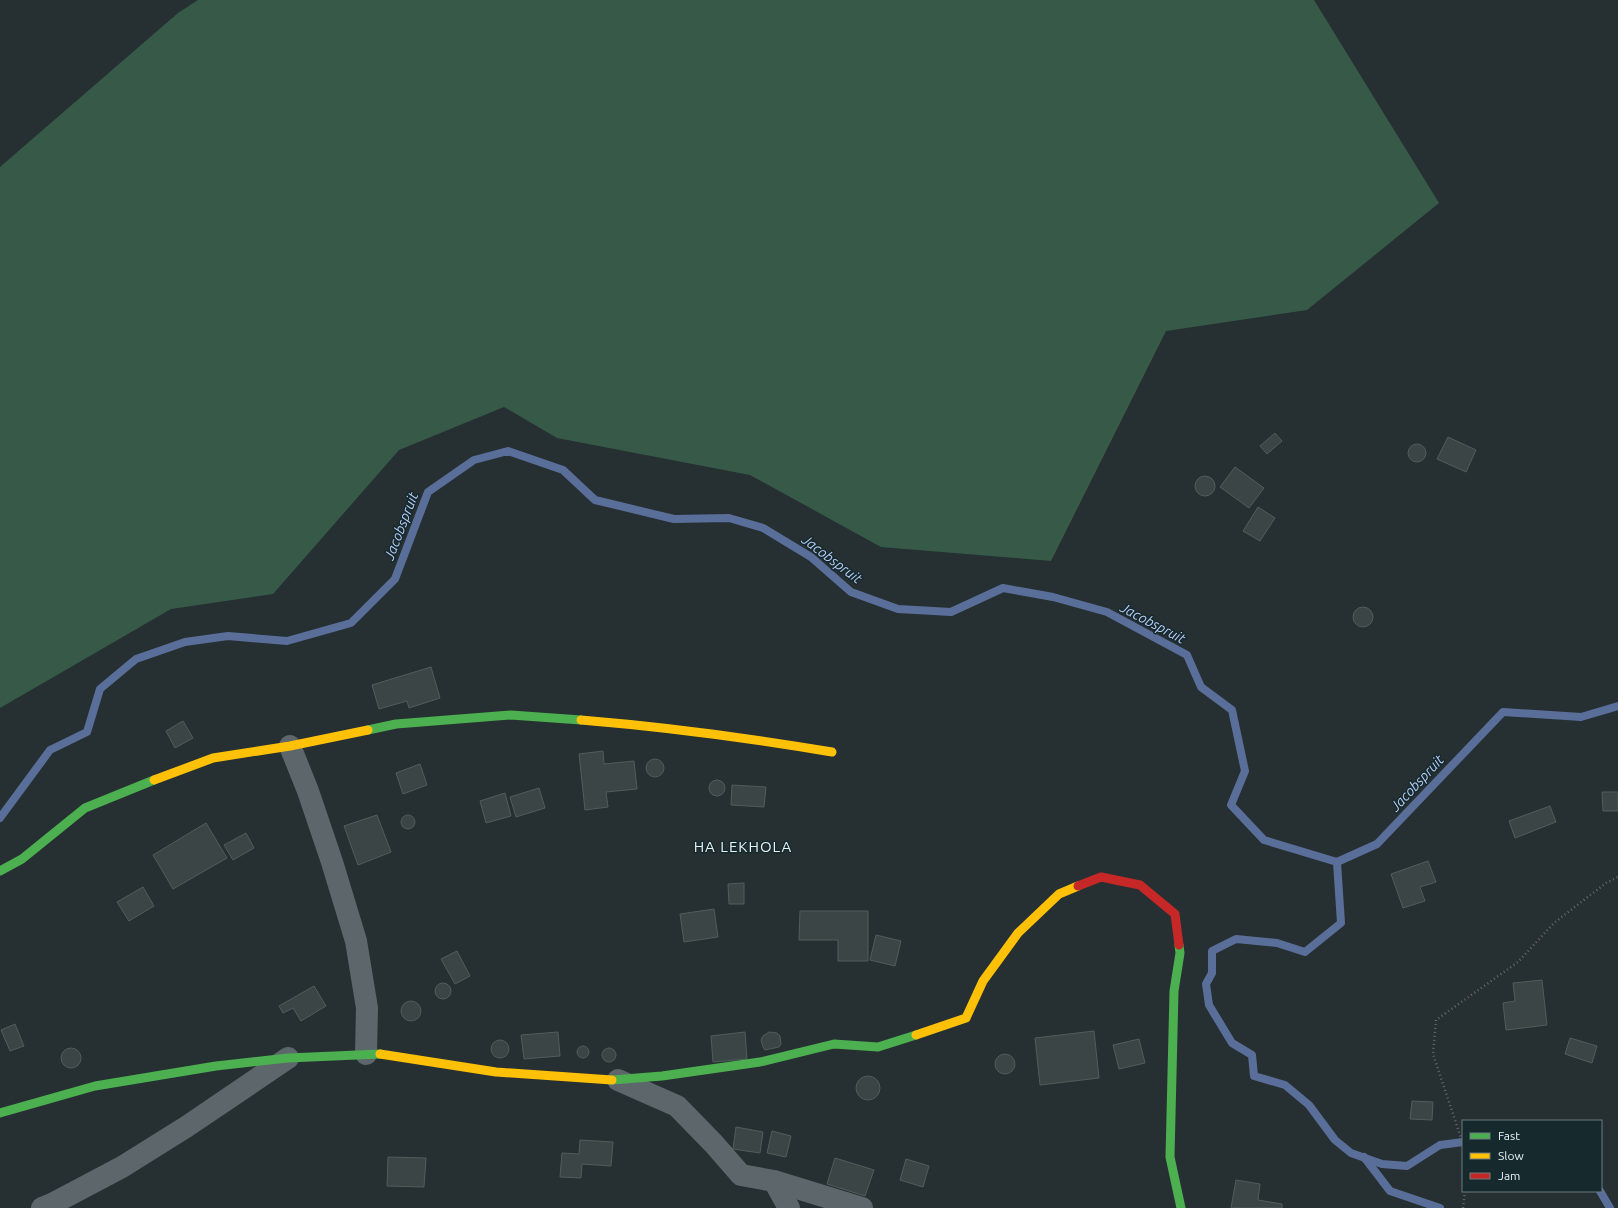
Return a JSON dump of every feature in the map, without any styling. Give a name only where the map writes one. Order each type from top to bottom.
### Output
[{"type":"street","points":[[0,871],[22,859],[85,808],[117,794],[213,758],[290,746],[396,724],[511,715],[630,724],[746,738],[832,752]]},
{"type":"street","points":[[290,746],[308,791],[332,862],[356,941],[367,1008],[366,1054]]},
{"type":"street","points":[[0,1113],[95,1086],[216,1066],[288,1058],[385,1054],[496,1072],[618,1080],[662,1076],[760,1062],[834,1044],[878,1047],[966,1018],[983,981],[1018,933],[1059,894],[1100,877],[1140,885],[1175,914],[1180,953],[1174,991],[1170,1157],[1181,1208]]},
{"type":"street","points":[[42,1208],[128,1163],[186,1127],[288,1058]]},
{"type":"street","points":[[618,1080],[677,1106],[714,1144],[741,1175],[774,1181],[862,1208]]},
{"type":"street","points":[[774,1181],[789,1208]]},
{"type":"path","points":[[1462,1141],[1433,1054],[1436,1020],[1518,962],[1554,923],[1606,883],[1618,877]]},
{"type":"path","points":[[1463,1208],[1465,1192]]},
{"type":"green space","points":[[198,0],[1314,0],[1439,203],[1307,310],[1166,331],[1051,561],[881,547],[750,475],[557,438],[504,407],[399,450],[273,594],[171,609],[0,708],[0,167],[178,13]]},
{"type":"building","points":[[1275,433],[1282,441],[1267,454],[1260,446]]},
{"type":"building","points":[[1448,437],[1476,450],[1466,472],[1437,459]]},
{"type":"building","points":[[1417,444],[1423,447],[1426,453],[1423,459],[1417,462],[1411,459],[1408,453],[1411,447]]},
{"type":"building","points":[[1235,467],[1264,488],[1249,508],[1220,487]]},
{"type":"building","points":[[1201,476],[1209,476],[1215,482],[1215,490],[1209,496],[1201,496],[1195,490],[1195,482]]},
{"type":"building","points":[[1258,507],[1275,518],[1260,541],[1243,531]]},
{"type":"building","points":[[1359,607],[1367,607],[1373,613],[1373,621],[1367,627],[1359,627],[1353,621],[1353,613]]},
{"type":"building","points":[[431,667],[440,698],[409,708],[407,701],[379,709],[372,685]]},
{"type":"building","points":[[183,721],[193,738],[175,748],[166,731]]},
{"type":"building","points":[[603,751],[604,764],[634,761],[637,789],[606,792],[608,807],[585,810],[579,754]]},
{"type":"building","points":[[655,759],[661,762],[664,768],[661,774],[655,777],[649,774],[646,768],[649,762]]},
{"type":"building","points":[[420,764],[427,785],[403,794],[396,773]]},
{"type":"building","points":[[717,780],[724,785],[725,788],[720,795],[717,796],[710,791],[709,788],[714,781]]},
{"type":"building","points":[[732,785],[766,787],[764,807],[731,805]]},
{"type":"building","points":[[539,788],[545,808],[516,817],[510,797]]},
{"type":"building","points":[[1602,792],[1618,792],[1618,811],[1603,811]]},
{"type":"building","points":[[505,793],[511,816],[486,823],[480,801]]},
{"type":"building","points":[[1550,806],[1556,822],[1515,838],[1509,821]]},
{"type":"building","points":[[377,815],[391,852],[358,865],[344,826]]},
{"type":"building","points":[[405,815],[411,815],[415,819],[415,825],[411,829],[405,829],[401,825],[401,819]]},
{"type":"building","points":[[206,823],[227,858],[173,889],[153,855]]},
{"type":"building","points":[[246,833],[254,848],[233,860],[224,845]]},
{"type":"building","points":[[1428,861],[1436,882],[1420,887],[1425,901],[1403,908],[1391,874]]},
{"type":"building","points":[[744,883],[744,904],[729,904],[728,884]]},
{"type":"building","points":[[143,887],[154,906],[129,921],[117,902]]},
{"type":"building","points":[[714,909],[718,937],[684,942],[680,914]]},
{"type":"building","points":[[800,911],[868,911],[868,961],[838,961],[838,940],[799,940]]},
{"type":"building","points":[[876,935],[901,941],[895,966],[870,960]]},
{"type":"building","points":[[457,951],[470,976],[455,984],[441,959]]},
{"type":"building","points":[[1542,980],[1547,1025],[1506,1030],[1503,1003],[1515,1001],[1513,983]]},
{"type":"building","points":[[443,983],[449,985],[451,991],[449,997],[443,999],[437,997],[435,991],[437,985]]},
{"type":"building","points":[[314,986],[326,1006],[301,1021],[293,1008],[283,1013],[279,1006]]},
{"type":"building","points":[[411,1001],[418,1004],[421,1011],[418,1018],[411,1021],[404,1018],[401,1011],[404,1004]]},
{"type":"building","points":[[15,1024],[24,1046],[10,1051],[1,1030]]},
{"type":"building","points":[[1094,1031],[1099,1078],[1040,1085],[1035,1038]]},
{"type":"building","points":[[558,1032],[560,1056],[524,1059],[521,1035]]},
{"type":"building","points":[[745,1032],[747,1059],[713,1062],[711,1036]]},
{"type":"building","points":[[769,1032],[777,1033],[780,1036],[781,1044],[779,1047],[765,1050],[761,1040],[763,1036]]},
{"type":"building","points":[[1570,1038],[1597,1046],[1592,1063],[1565,1054]]},
{"type":"building","points":[[1139,1039],[1145,1063],[1119,1069],[1113,1045]]},
{"type":"building","points":[[496,1040],[504,1040],[509,1045],[507,1056],[504,1058],[496,1058],[491,1053],[491,1045]]},
{"type":"building","points":[[585,1046],[588,1047],[588,1057],[581,1058],[578,1057],[577,1050],[578,1047]]},
{"type":"building","points":[[67,1048],[75,1048],[81,1054],[81,1062],[75,1068],[67,1068],[61,1062],[61,1054]]},
{"type":"building","points":[[609,1048],[614,1050],[616,1055],[614,1060],[609,1062],[604,1060],[602,1055],[604,1050]]},
{"type":"building","points":[[1005,1054],[1012,1057],[1015,1064],[1012,1071],[1005,1074],[998,1071],[995,1064],[998,1057]]},
{"type":"building","points":[[868,1076],[877,1079],[880,1088],[877,1097],[868,1100],[859,1097],[856,1088],[859,1079]]},
{"type":"building","points":[[1412,1101],[1433,1102],[1432,1120],[1410,1119]]},
{"type":"building","points":[[736,1127],[763,1132],[760,1153],[733,1149]]},
{"type":"building","points":[[772,1131],[791,1136],[786,1157],[767,1153]]},
{"type":"building","points":[[580,1140],[613,1142],[611,1166],[582,1164],[581,1178],[560,1177],[562,1153],[579,1154]]},
{"type":"building","points":[[388,1157],[426,1158],[424,1187],[387,1186]]},
{"type":"building","points":[[835,1158],[874,1170],[865,1196],[827,1184]]},
{"type":"building","points":[[906,1159],[929,1166],[923,1187],[900,1180]]},
{"type":"building","points":[[1236,1180],[1260,1184],[1258,1200],[1282,1204],[1282,1208],[1231,1208]]},
{"type":"waterway","name":"Jacobspruit","points":[[0,818],[50,750],[87,732],[100,689],[136,659],[185,642],[228,636],[287,641],[351,623],[395,579],[428,492],[474,460],[508,451],[563,470],[595,500],[674,519],[729,518],[763,528],[811,557],[851,592],[898,609],[951,612],[1003,588],[1053,597],[1107,612],[1187,655],[1201,687],[1232,710],[1245,771],[1231,805],[1264,840],[1337,862],[1377,844],[1503,712],[1581,717],[1618,706]]},
{"type":"waterway","points":[[1337,862],[1341,923],[1305,952],[1277,943],[1236,939],[1212,951],[1212,973],[1206,984],[1209,1005],[1232,1043],[1252,1055],[1254,1076],[1285,1085],[1309,1105],[1335,1140],[1351,1153],[1382,1164],[1407,1166],[1440,1145],[1462,1142]]},
{"type":"waterway","points":[[1364,1157],[1390,1191],[1440,1208]]},
{"type":"waterway","points":[[1601,1192],[1610,1208]]},
{"type":"traffic: fast","points":[[368,730],[396,724],[511,715],[581,720]]},
{"type":"traffic: fast","points":[[0,871],[22,859],[85,808],[154,780]]},
{"type":"traffic: fast","points":[[1179,945],[1180,953],[1174,991],[1170,1157],[1181,1208]]},
{"type":"traffic: fast","points":[[612,1080],[662,1076],[760,1062],[834,1044],[878,1047],[916,1035]]},
{"type":"traffic: fast","points":[[0,1113],[95,1086],[216,1066],[288,1058],[380,1054]]},
{"type":"traffic: slow","points":[[581,720],[707,733],[832,752]]},
{"type":"traffic: slow","points":[[154,780],[213,758],[290,746],[368,730]]},
{"type":"traffic: slow","points":[[916,1035],[966,1018],[983,981],[1018,933],[1059,894],[1078,886]]},
{"type":"traffic: slow","points":[[380,1054],[496,1072],[612,1080]]},
{"type":"traffic: jam","points":[[1078,886],[1101,877],[1140,885],[1175,914],[1179,945]]},
{"type":"district","name":"HA LEKHOLA","points":[[743,847]]}]
